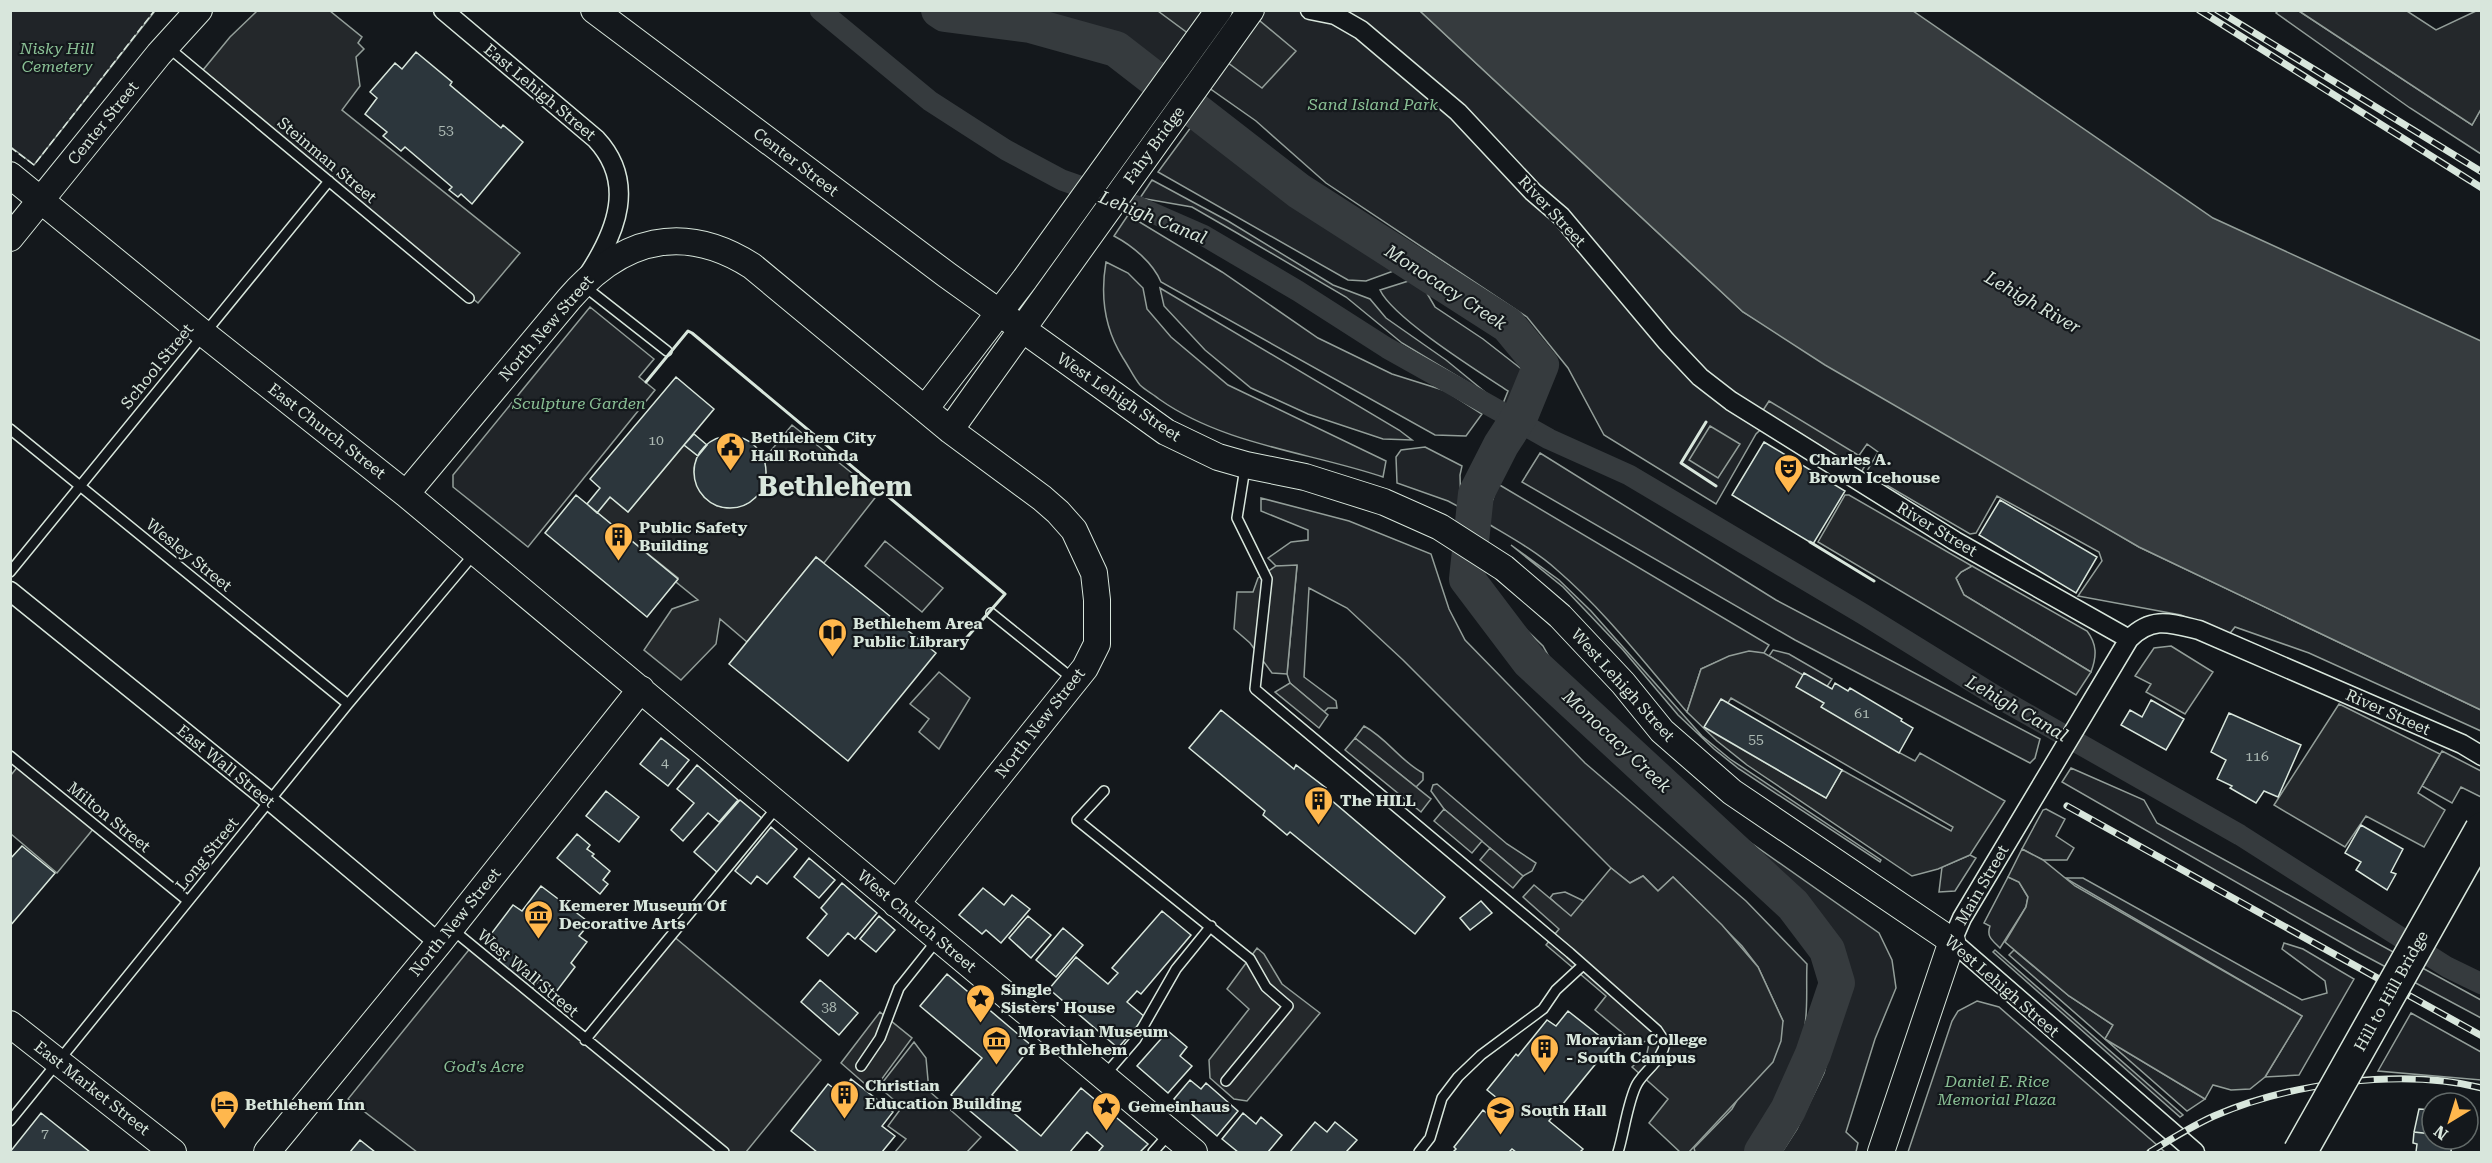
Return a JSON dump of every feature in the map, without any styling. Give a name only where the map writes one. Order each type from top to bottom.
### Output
[{"type":"highway","name":"Hill to Hill Bridge","points":[[2300,1152],[2481,829]]},
{"type":"main road","name":"Center Street","points":[[10,238],[166,46],[199,10]]},
{"type":"main road","name":"Center Street","points":[[594,10],[1006,304]]},
{"type":"main road","name":"Fahy Bridge","points":[[1006,304],[1219,10]]},
{"type":"main road","name":"Fahy Bridge","points":[[1028,319],[1251,10]]},
{"type":"main road","name":"East Church Street","points":[[10,175],[203,333],[406,494],[641,690]]},
{"type":"main road","name":"North New Street","points":[[406,494],[581,284],[619,254],[661,242],[684,242],[734,254],[752,266],[950,430],[1042,498],[1074,530],[1094,573],[1097,600],[1097,644],[1085,668],[1075,681],[896,904]]},
{"type":"main road","name":"West Lehigh Street","points":[[1006,304],[1028,319],[1166,432],[1218,457],[1305,477],[1384,502],[1440,527],[1504,568],[1560,616],[1623,683],[1662,732],[1704,769],[1732,792],[1952,941]]},
{"type":"main road","points":[[925,409],[1006,304]]},
{"type":"main road","points":[[950,430],[1028,319]]},
{"type":"main road","name":"North New Street","points":[[267,1152],[445,935],[641,690]]},
{"type":"main road","name":"West Church Street","points":[[641,690],[1194,1152]]},
{"type":"main road","name":"Main Street","points":[[1881,1152],[1952,941]]},
{"type":"main road","name":"East Market Street","points":[[10,1024],[173,1152]]},
{"type":"street","name":"East Lehigh Street","points":[[443,10],[597,139],[612,159],[619,180],[617,208],[603,248],[581,284]]},
{"type":"street","name":"River Street","points":[[1310,10],[1335,15],[1360,30],[1458,112],[1533,192],[1561,216],[1700,377],[1731,401],[1955,541],[2129,639],[2140,628],[2153,623],[2199,630],[2462,744],[2481,756]]},
{"type":"street","name":"East Wall Street","points":[[10,591],[270,801],[445,935]]},
{"type":"street","name":"Main Street","points":[[1952,941],[1962,918],[2129,639]]},
{"type":"street","name":"West Lehigh Street","points":[[1952,941],[2195,1152]]},
{"type":"lane","name":"Steinman Street","points":[[166,46],[469,298]]},
{"type":"lane","name":"School Street","points":[[10,572],[328,181]]},
{"type":"lane","points":[[581,284],[592,290],[667,351]]},
{"type":"lane","name":"Wesley Street","points":[[10,429],[348,704]]},
{"type":"lane","points":[[1246,465],[1237,518],[1267,579],[1255,689],[1644,1016],[1665,1042],[1665,1048],[1657,1062],[1637,1084],[1632,1095],[1618,1152]]},
{"type":"lane","name":"Long Street","points":[[10,1121],[348,704],[476,552]]},
{"type":"lane","points":[[991,613],[1075,681]]},
{"type":"lane","name":"Milton Street","points":[[10,756],[188,901]]},
{"type":"lane","points":[[1104,791],[1077,820],[1250,959],[1266,987],[1288,1006],[1226,1081]]},
{"type":"lane","points":[[585,1040],[780,805]]},
{"type":"lane","points":[[1103,1077],[1136,1039],[1176,969],[1211,926]]},
{"type":"lane","name":"West Wall Street","points":[[445,935],[585,1040],[724,1152]]},
{"type":"lane","points":[[861,1066],[880,1038],[899,988],[939,939]]},
{"type":"lane","points":[[1419,1152],[1430,1138],[1442,1098],[1458,1077],[1481,1054],[1543,1009],[1556,990],[1582,966]]},
{"type":"lane","points":[[1153,1152],[1170,1132]]},
{"type":"green space","name":"Nisky Hill Cemetery","points":[[10,11],[155,11],[34,165],[11,147]]},
{"type":"green space","name":"Sand Island Park","points":[[963,11],[1420,11],[1743,312],[2139,547],[2481,710],[2481,731],[2309,653],[2235,627],[2227,637],[2181,615],[2078,596],[2102,561],[2099,552],[1997,496],[1976,533],[1970,534],[1866,473],[1878,452],[1867,444],[1853,464],[1774,417],[1756,434],[1716,504],[1604,435],[1568,368],[1527,317],[1326,183],[1256,121],[1189,74],[1106,41]]},
{"type":"green space","points":[[2278,11],[2299,11],[2472,125],[2481,109],[2481,154],[2410,108],[2276,13]]},
{"type":"green space","points":[[1194,123],[1260,168],[1299,208],[1351,233],[1399,269],[1366,281],[1348,280],[1158,172]]},
{"type":"green space","points":[[1152,180],[1228,221],[1333,285],[1370,299],[1386,318],[1446,360],[1490,396],[1402,343],[1346,297],[1192,207],[1140,198]]},
{"type":"green space","points":[[1128,215],[1222,272],[1318,338],[1392,374],[1446,391],[1482,414],[1466,436],[1435,435],[1161,282],[1153,268],[1142,256],[1114,236]]},
{"type":"green space","points":[[1106,262],[1128,273],[1143,288],[1147,309],[1171,337],[1228,385],[1386,461],[1383,477],[1268,446],[1211,427],[1184,415],[1144,389],[1111,335],[1105,312],[1103,288]]},
{"type":"green space","points":[[1418,278],[1435,307],[1483,339],[1524,371],[1523,394],[1509,411],[1502,406],[1508,391],[1458,358],[1401,315],[1380,290]]},
{"type":"green space","points":[[1160,288],[1399,430],[1412,440],[1383,439],[1308,414],[1251,388],[1205,350],[1164,306]]},
{"type":"green space","name":"Sculpture Garden","points":[[590,307],[654,359],[639,377],[655,390],[528,547],[453,487],[453,475]]},
{"type":"green space","points":[[1425,447],[1462,466],[1461,508],[1397,483],[1396,457],[1401,450]]},
{"type":"green space","points":[[1540,453],[1776,600],[2040,739],[2035,758],[2030,763],[1795,640],[1522,482]]},
{"type":"green space","points":[[1498,484],[1769,645],[1764,653],[1739,654],[1701,669],[1687,712],[1609,621],[1575,586],[1522,544],[1485,522]]},
{"type":"green space","points":[[1261,498],[1349,521],[1431,554],[1449,609],[1465,640],[1585,763],[1746,901],[1807,964],[1807,1002],[1802,1040],[1791,1074],[1775,1108],[1749,1152],[1695,1152],[1694,1148],[1732,1109],[1783,1021],[1758,967],[1742,946],[1673,877],[1658,891],[1643,876],[1630,883],[1611,868],[1403,660],[1347,608],[1309,588],[1304,677],[1336,701],[1337,708],[1328,708],[1324,712],[1290,683],[1287,674],[1297,566],[1276,566],[1268,558],[1291,542],[1308,540],[1308,530],[1261,511]]},
{"type":"green space","points":[[885,541],[943,588],[922,612],[865,566]]},
{"type":"green space","points":[[1511,545],[1559,580],[1591,611],[1702,736],[1730,759],[1881,860],[1880,862],[1739,769],[1714,749],[1678,715],[1623,650],[1563,587]]},
{"type":"green space","points":[[1972,566],[2087,631],[2095,650],[2091,672],[1964,595],[1956,578]]},
{"type":"green space","points":[[1503,607],[1543,646],[1557,671],[1690,800],[1879,933],[1892,960],[1896,988],[1875,1039],[1846,1132],[1858,1143],[1856,1152],[1782,1152],[1797,1129],[1824,1073],[1843,1003],[1846,965],[1827,923],[1765,865],[1663,779],[1532,651]]},
{"type":"green space","points":[[1773,650],[1789,654],[1832,679],[1826,688],[1769,656]]},
{"type":"green space","points":[[939,672],[970,698],[939,749],[919,732],[929,719],[910,704]]},
{"type":"green space","points":[[1364,726],[1423,773],[1423,780],[1416,787],[1355,738]]},
{"type":"green space","points":[[2442,751],[2481,771],[2481,797],[2461,787],[2452,803],[2422,786]]},
{"type":"green space","points":[[2071,768],[2144,800],[2157,823],[2481,1000],[2481,1018],[2356,951],[2062,782]]},
{"type":"green space","points":[[1437,784],[1507,844],[1536,863],[1532,871],[1523,876],[1444,809],[1431,791],[1433,785]]},
{"type":"green space","points":[[2046,809],[2065,819],[2056,836],[2074,848],[2067,860],[2043,860],[2022,849],[2043,810]]},
{"type":"green space","points":[[1970,855],[1976,858],[1955,891],[1939,892],[1942,867]]},
{"type":"green space","points":[[2008,877],[2019,882],[2028,897],[2026,907],[2000,948],[1990,936],[1990,926],[1984,923]]},
{"type":"green space","points":[[2065,878],[2083,878],[2302,1000],[2327,993],[2325,981],[2282,949],[2284,943],[2303,949],[2354,979],[2299,1075],[2265,1077],[2302,1016]]},
{"type":"green space","points":[[1565,892],[1584,901],[1571,917],[1550,898],[1553,894]]},
{"type":"green space","name":"God's Acre","points":[[472,946],[724,1152],[417,1152],[348,1099]]},
{"type":"green space","points":[[1995,950],[2183,1115],[2180,1117],[1993,952]]},
{"type":"green space","points":[[2014,950],[2069,996],[2113,1025],[2105,1039],[2205,1099],[2187,1111],[2009,955]]},
{"type":"green space","name":"Daniel E. Rice Memorial Plaza","points":[[1977,1001],[1999,1007],[2165,1152],[1908,1152],[1952,1021],[1958,1011]]},
{"type":"green space","points":[[2411,1013],[2481,1052],[2481,1080],[2378,1071]]},
{"type":"green space","points":[[914,1042],[926,1058],[929,1091],[981,1137],[967,1152],[895,1152],[906,1139],[888,1126],[902,1107],[879,1087]]},
{"type":"shaded area","points":[[257,11],[330,11],[362,37],[358,43],[364,49],[356,57],[360,86],[342,110],[520,253],[478,303],[203,70],[230,37]]},
{"type":"shaded area","points":[[1158,11],[1248,11],[1296,51],[1262,88]]},
{"type":"shaded area","points":[[2299,11],[2407,11],[2436,30],[2476,11],[2481,11],[2481,109],[2472,125]]},
{"type":"shaded area","points":[[1769,401],[1868,461],[1857,479],[1758,418]]},
{"type":"shaded area","points":[[792,425],[878,494],[824,563],[816,557],[747,642],[720,619],[716,644],[681,680],[644,650],[672,609],[698,600],[676,582],[678,578],[597,513],[610,497],[628,512],[684,445],[698,456],[694,468],[695,479],[704,497],[717,506],[727,508],[746,504],[763,486],[766,476],[764,459]]},
{"type":"shaded area","points":[[1710,426],[1740,444],[1718,478],[1689,460]]},
{"type":"shaded area","points":[[1845,495],[1849,495],[1972,566],[1956,578],[1964,595],[2091,672],[2076,695],[1818,542]]},
{"type":"shaded area","points":[[1297,565],[1287,674],[1272,673],[1250,643],[1234,629],[1237,592],[1253,592],[1258,578],[1276,566]]},
{"type":"shaded area","points":[[2171,646],[2213,672],[2185,714],[2146,692],[2151,684],[2135,676],[2154,648]]},
{"type":"shaded area","points":[[1749,651],[1764,653],[1826,688],[1898,752],[1915,761],[1920,753],[2005,801],[1970,855],[1938,869],[1912,876],[1747,765],[1717,741],[1687,712],[1701,669],[1729,656]],"holes":[[[1731,698],[1953,827],[1951,831],[1842,770],[1826,798],[1705,728],[1721,700],[1728,703]]]},
{"type":"shaded area","points":[[1290,683],[1328,715],[1319,728],[1275,692]]},
{"type":"shaded area","points":[[2339,704],[2440,754],[2418,793],[2445,810],[2424,847],[2366,816],[2345,847],[2274,805]]},
{"type":"shaded area","points":[[1355,738],[1431,799],[1421,812],[1345,750]]},
{"type":"shaded area","points":[[19,765],[94,828],[57,873],[11,834],[11,775]]},
{"type":"shaded area","points":[[1444,809],[1482,841],[1472,853],[1434,821]]},
{"type":"shaded area","points":[[1490,848],[1523,876],[1513,888],[1480,860]]},
{"type":"shaded area","points":[[2022,849],[2043,860],[2075,886],[2302,1016],[2265,1077],[2250,1089],[2231,1090],[2213,1085],[2205,1099],[2105,1039],[2113,1025],[2069,996],[2005,942],[2026,907],[2028,897],[2019,882],[2008,877]]},
{"type":"shaded area","points":[[1611,868],[1630,883],[1643,876],[1658,891],[1673,877],[1722,925],[1758,967],[1783,1021],[1781,1041],[1773,1062],[1689,1152],[1680,1152],[1649,1123],[1668,1099],[1632,1067],[1647,1053],[1650,1039],[1637,1045],[1595,1010],[1606,996],[1546,945],[1559,929],[1523,897],[1534,885],[1571,916]]},
{"type":"shaded area","points":[[672,935],[821,1060],[746,1152],[723,1152],[585,1040]]},
{"type":"shaded area","points":[[1257,948],[1264,954],[1282,984],[1320,1013],[1247,1101],[1234,1099],[1210,1078],[1209,1060],[1249,1009],[1227,989]]},
{"type":"shaded area","points":[[880,1012],[912,1038],[873,1091],[841,1063]]},
{"type":"water","name":"Lehigh River","points":[[1420,11],[1913,11],[2213,218],[2481,341],[2481,710],[2139,547],[1825,365],[1743,312]]},
{"type":"building","points":[[416,52],[452,82],[450,85],[501,128],[503,125],[523,142],[472,204],[461,194],[458,197],[449,190],[452,187],[405,147],[401,151],[383,136],[387,132],[365,114],[377,98],[370,92],[395,63],[402,69]]},
{"type":"building","points":[[676,377],[714,409],[628,512],[610,497],[597,513],[587,504],[600,488],[590,479]]},
{"type":"building","points":[[694,434],[707,445],[698,456],[684,445]]},
{"type":"building","name":"Bethlehem City Hall Rotunda","points":[[730,436],[750,442],[760,452],[766,472],[760,492],[750,502],[730,508],[710,502],[700,492],[694,472],[700,452],[710,442]]},
{"type":"building","name":"Charles A. Brown Icehouse","points":[[1764,442],[1845,491],[1813,544],[1732,495]]},
{"type":"building","name":"Public Safety Building","points":[[576,495],[678,579],[647,617],[545,533]]},
{"type":"building","points":[[2000,500],[2097,557],[2076,593],[1979,535]]},
{"type":"building","name":"Bethlehem Area Public Library","points":[[816,557],[936,653],[848,761],[729,664]]},
{"type":"building","points":[[1804,673],[1832,689],[1835,683],[1848,691],[1850,688],[1913,728],[1899,753],[1821,707],[1824,703],[1796,687]]},
{"type":"building","points":[[1721,699],[1842,770],[1826,798],[1704,727]]},
{"type":"building","points":[[2151,700],[2184,719],[2166,750],[2121,725],[2130,710],[2142,717]]},
{"type":"building","name":"The HILL","points":[[1221,710],[1294,769],[1296,765],[1326,788],[1323,793],[1445,897],[1415,934],[1290,832],[1287,835],[1263,815],[1265,811],[1189,748]]},
{"type":"building","points":[[2229,713],[2301,745],[2278,797],[2264,791],[2256,803],[2230,788],[2232,786],[2217,779],[2226,760],[2211,752]]},
{"type":"building","points":[[661,738],[689,760],[668,786],[640,764]]},
{"type":"building","points":[[697,765],[738,800],[719,822],[708,813],[683,841],[671,830],[694,803],[677,789]]},
{"type":"building","points":[[606,791],[639,817],[619,842],[586,816]]},
{"type":"building","points":[[740,800],[764,820],[718,873],[694,852]]},
{"type":"building","points":[[2361,825],[2403,849],[2391,872],[2396,874],[2387,890],[2356,870],[2361,862],[2345,853]]},
{"type":"building","points":[[771,827],[797,849],[767,884],[757,876],[751,884],[735,871]]},
{"type":"building","points":[[577,834],[590,845],[587,849],[594,854],[592,856],[610,871],[603,880],[608,884],[600,894],[557,858]]},
{"type":"building","points":[[22,846],[55,873],[10,926],[10,859]]},
{"type":"building","points":[[809,858],[835,880],[819,898],[794,877]]},
{"type":"building","points":[[842,883],[877,913],[855,939],[848,933],[828,956],[807,938],[827,914],[821,908]]},
{"type":"building","name":"Kemerer Museum Of Decorative Arts","points":[[541,886],[590,923],[579,936],[587,942],[571,963],[575,967],[556,992],[540,979],[532,989],[497,962],[506,951],[488,938],[513,905],[522,911]]},
{"type":"building","points":[[983,888],[1004,905],[1012,895],[1030,909],[1001,943],[986,930],[982,934],[959,915]]},
{"type":"building","points":[[1481,901],[1492,913],[1470,930],[1460,918]]},
{"type":"building","points":[[1162,911],[1191,935],[1141,994],[1137,991],[1127,1002],[1145,1017],[1118,1048],[1049,989],[1076,957],[1108,984],[1118,973],[1112,968]]},
{"type":"building","points":[[879,916],[895,930],[876,952],[860,939]]},
{"type":"building","points":[[1028,916],[1051,935],[1031,958],[1009,938]]},
{"type":"building","points":[[1063,928],[1083,945],[1056,977],[1036,960]]},
{"type":"building","name":"Moravian Museum of Bethlehem","points":[[947,974],[1032,1046],[992,1095],[1041,1136],[1081,1088],[1148,1144],[1140,1152],[1098,1152],[1103,1146],[1087,1132],[1070,1152],[1019,1152],[951,1095],[982,1058],[920,1006]]},
{"type":"building","points":[[820,980],[858,1013],[839,1035],[801,1002]]},
{"type":"building","name":"Moravian College - South Campus","points":[[1568,1011],[1611,1045],[1549,1121],[1583,1149],[1580,1152],[1516,1152],[1512,1149],[1509,1152],[1453,1152],[1456,1149],[1454,1147],[1483,1110],[1492,1118],[1503,1103],[1487,1090],[1516,1054],[1518,1056],[1547,1020],[1556,1026]]},
{"type":"building","points":[[1168,1031],[1187,1047],[1180,1056],[1192,1066],[1168,1093],[1137,1066]]},
{"type":"building","name":"Christian Education Building","points":[[851,1079],[893,1112],[882,1126],[895,1136],[882,1152],[817,1152],[791,1131],[828,1084],[840,1093]]},
{"type":"building","points":[[1190,1080],[1201,1089],[1206,1083],[1238,1111],[1217,1136],[1174,1099]]},
{"type":"building","points":[[2419,1109],[2420,1109],[2420,1133],[2414,1132]]},
{"type":"building","points":[[41,1113],[90,1152],[10,1152]]},
{"type":"building","points":[[1243,1113],[1256,1124],[1261,1117],[1282,1135],[1268,1152],[1238,1152],[1222,1139]]},
{"type":"building","points":[[1315,1122],[1327,1132],[1335,1122],[1357,1140],[1346,1152],[1290,1152]]},
{"type":"building","points":[[2414,1132],[2420,1133],[2420,1151],[2451,1152],[2416,1152],[2417,1144],[2413,1143]]},
{"type":"building","points":[[360,1140],[375,1152],[350,1152]]},
{"type":"waterway","name":"Lehigh Canal","points":[[820,10],[930,101],[1006,150],[1062,180],[1139,207],[1203,235],[1298,291],[1387,348],[1549,439],[1629,475],[1863,614],[1997,697],[2240,835],[2447,967],[2482,984]]},
{"type":"waterway","name":"Monocacy Creek","points":[[939,10],[945,14],[1030,25],[1116,49],[1299,191],[1508,325],[1541,365],[1521,414],[1501,445],[1476,494],[1467,579],[1529,661],[1793,905],[1827,950],[1837,983],[1813,1054],[1788,1110],[1762,1152]]},
{"type":"railway","points":[[2199,10],[2482,188]]},
{"type":"railway","points":[[2217,10],[2482,172]]},
{"type":"railway","points":[[2067,806],[2482,1036]]},
{"type":"railway","points":[[2150,1152],[2214,1116],[2277,1095],[2311,1087],[2382,1079],[2417,1079],[2482,1088]]},
{"type":"fence","points":[[10,147],[34,165],[155,10]]},
{"type":"wall","points":[[646,382],[688,331],[692,333],[1005,594],[962,643]]},
{"type":"wall","points":[[1706,422],[1681,463],[1716,486]]},
{"type":"wall","points":[[1810,542],[1874,581]]},
{"type":"place","name":"Bethlehem City Hall Rotunda","points":[[730,472]]},
{"type":"place","name":"Charles A. Brown Icehouse","points":[[1788,494]]},
{"type":"place","name":"Public Safety Building","points":[[618,562]]},
{"type":"place","name":"Bethlehem Area Public Library","points":[[832,658]]},
{"type":"place","name":"The HILL","points":[[1319,826]]},
{"type":"place","name":"Kemerer Museum Of Decorative Arts","points":[[538,940]]},
{"type":"place","name":"Single Sisters' House","points":[[980,1024]]},
{"type":"place","name":"Moravian Museum of Bethlehem","points":[[997,1066]]},
{"type":"place","name":"Moravian College - South Campus","points":[[1545,1074]]},
{"type":"place","name":"Christian Education Building","points":[[844,1120]]},
{"type":"place","name":"Bethlehem Inn","points":[[224,1130]]},
{"type":"place","name":"Gemeinhaus","points":[[1107,1132]]},
{"type":"place","name":"South Hall","points":[[1500,1136]]},
{"type":"district","name":"Bethlehem","points":[[835,486]]}]
